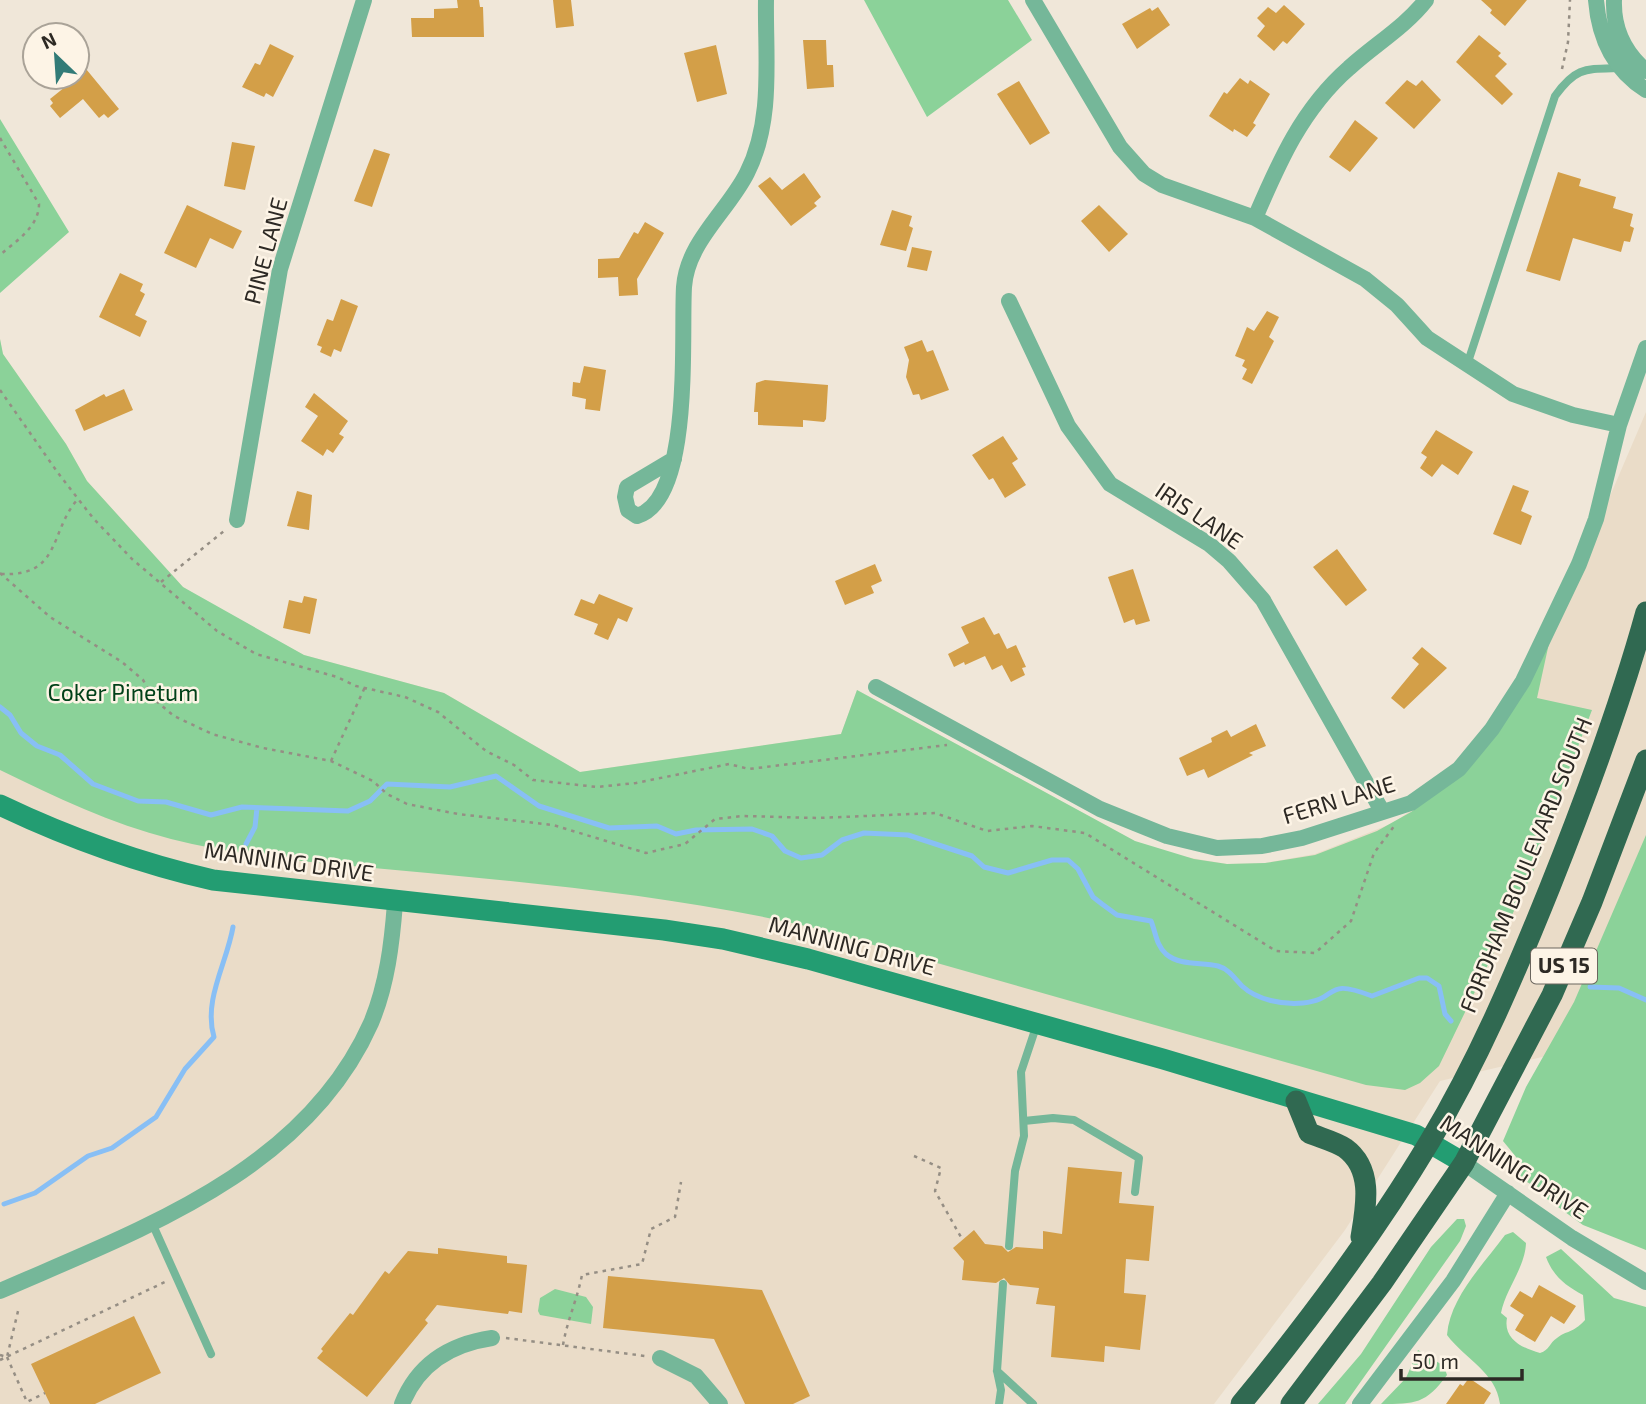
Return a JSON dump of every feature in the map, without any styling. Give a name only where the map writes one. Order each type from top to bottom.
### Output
[{"type":"highway","name":"FORDHAM BOULEVARD SOUTH","points":[[1241,1404],[1359,1248],[1430,1140],[1521,959],[1609,738],[1646,612]]},
{"type":"highway","name":"US 15","points":[[1291,1404],[1382,1283],[1464,1163],[1552,995],[1597,890],[1646,760]]},
{"type":"highway","points":[[1296,1101],[1309,1133],[1346,1149],[1361,1167],[1366,1203],[1359,1248]]},
{"type":"street","name":"PINE LANE","points":[[237,520],[280,269],[364,0]]},
{"type":"street","points":[[674,459],[678,449],[684,284],[698,246],[747,173],[759,142],[767,55],[766,0]]},
{"type":"street","points":[[1033,0],[1131,161],[1162,185],[1255,218],[1365,279],[1397,305],[1427,338],[1513,394],[1573,415],[1619,425]]},
{"type":"street","points":[[1255,218],[1278,164],[1309,110],[1348,69],[1407,20],[1426,0]]},
{"type":"street","points":[[1596,0],[1602,36],[1619,68],[1646,90]]},
{"type":"street","points":[[1614,0],[1614,16],[1624,45],[1646,71]]},
{"type":"street","name":"IRIS LANE","points":[[1009,301],[1068,426],[1110,484],[1209,544],[1229,561],[1263,600],[1382,811]]},
{"type":"street","name":"FERN LANE","points":[[876,687],[1100,809],[1167,836],[1217,848],[1262,846],[1302,838],[1411,803],[1459,769],[1492,729],[1523,681],[1580,564],[1596,519],[1619,425],[1646,348]]},
{"type":"street","name":"MANNING DRIVE","points":[[0,805],[99,848],[160,868],[249,886],[395,903],[537,915],[723,939],[808,959],[1163,1059],[1430,1140],[1573,1238],[1646,1282]]},
{"type":"street","points":[[0,1291],[210,1194],[290,1133],[336,1084],[359,1046],[377,1006],[387,970],[395,903]]},
{"type":"street","points":[[1360,1404],[1452,1281],[1508,1193]]},
{"type":"street","points":[[402,1404],[410,1388],[430,1363],[453,1348],[492,1338]]},
{"type":"street","points":[[660,1359],[696,1376],[720,1404]]},
{"type":"lane","points":[[1467,365],[1555,96],[1569,77],[1586,70],[1619,68]]},
{"type":"lane","points":[[1009,1246],[1015,1171],[1024,1136],[1021,1072],[1037,1024]]},
{"type":"lane","points":[[1024,1121],[1054,1118],[1074,1120],[1139,1158],[1135,1192]]},
{"type":"lane","points":[[152,1223],[211,1354]]},
{"type":"lane","points":[[999,1404],[1001,1390],[997,1371],[1003,1284]]},
{"type":"lane","points":[[997,1371],[1033,1404]]},
{"type":"path","points":[[1555,96],[1567,42],[1570,0]]},
{"type":"path","points":[[0,138],[38,204],[39,215],[27,231],[0,255]]},
{"type":"path","points":[[0,390],[78,499],[132,559],[217,631],[256,654],[405,698],[438,712],[486,751],[514,765],[533,780],[571,785],[636,783],[729,764],[748,769],[922,746],[975,743]]},
{"type":"path","points":[[0,573],[17,575],[41,564],[57,545],[60,525],[78,499]]},
{"type":"path","points":[[160,583],[237,520]]},
{"type":"path","points":[[0,573],[50,617],[122,662],[144,680],[155,700],[174,716],[212,734],[263,748],[331,761],[373,781],[387,794],[407,804],[457,814],[553,825],[646,853],[685,844],[715,819],[743,816],[818,818],[935,813],[988,831],[1032,825],[1085,833],[1276,951],[1315,953],[1350,921],[1374,853],[1411,803]]},
{"type":"path","points":[[331,761],[365,687]]},
{"type":"path","points":[[914,1156],[941,1168],[935,1191],[962,1239]]},
{"type":"path","points":[[562,1345],[566,1320],[578,1294],[582,1275],[642,1264],[651,1230],[675,1217],[681,1182]]},
{"type":"path","points":[[0,1358],[176,1277]]},
{"type":"path","points":[[19,1307],[6,1357],[28,1403],[45,1393]]},
{"type":"path","points":[[492,1338],[660,1359]]},
{"type":"shaded area","points":[[0,339],[3,354],[66,444],[87,481],[183,587],[237,620],[304,655],[444,693],[580,772],[841,734],[857,690],[1134,841],[1174,855],[1227,864],[1265,863],[1315,854],[1393,823],[1443,788],[1551,634],[1646,412],[1646,1250],[1515,1175],[1574,1061],[1555,1054],[1440,1081],[1345,1230],[1214,1404],[0,1404]]},
{"type":"green space","points":[[864,0],[1008,0],[1032,40],[927,117]]},
{"type":"green space","points":[[0,119],[69,232],[0,293]]},
{"type":"green space","name":"Coker Pinetum","points":[[0,339],[3,354],[66,444],[87,481],[183,587],[304,655],[444,693],[580,772],[841,734],[857,690],[1135,841],[1194,859],[1227,864],[1265,863],[1315,855],[1377,831],[1411,812],[1443,789],[1551,634],[1537,698],[1592,710],[1541,843],[1542,853],[1439,1066],[1420,1083],[1405,1090],[1366,1085],[810,927],[763,917],[668,900],[572,888],[267,857],[171,839],[105,818],[0,770]]},
{"type":"green space","points":[[1646,835],[1646,1250],[1583,1225],[1547,1199],[1541,1190],[1515,1175],[1521,1163],[1503,1141],[1526,1087],[1574,1002]]},
{"type":"green space","points":[[1457,1219],[1464,1219],[1466,1226],[1460,1241],[1345,1404],[1318,1404],[1361,1354],[1431,1247]]},
{"type":"green space","points":[[1513,1232],[1526,1243],[1522,1261],[1501,1313],[1507,1318],[1511,1337],[1515,1342],[1540,1353],[1585,1320],[1583,1295],[1561,1280],[1546,1257],[1561,1249],[1614,1298],[1646,1307],[1646,1404],[1500,1404],[1493,1383],[1447,1335],[1449,1321],[1461,1294],[1505,1235]]},
{"type":"green space","points":[[555,1289],[586,1297],[593,1307],[591,1324],[540,1315],[540,1298]]},
{"type":"green space","points":[[1418,1350],[1444,1366],[1447,1375],[1426,1397],[1403,1404],[1381,1404],[1406,1378]]},
{"type":"building","points":[[457,0],[479,0],[480,7],[483,7],[484,37],[412,37],[411,18],[434,18],[434,9],[458,8]]},
{"type":"building","points":[[553,0],[571,0],[574,26],[556,28]]},
{"type":"building","points":[[1481,0],[1527,0],[1505,26],[1490,13],[1492,10]]},
{"type":"building","points":[[1284,5],[1305,24],[1287,44],[1283,41],[1274,51],[1257,36],[1265,26],[1257,18],[1268,7],[1276,13]]},
{"type":"building","points":[[1158,7],[1170,25],[1137,49],[1122,24],[1150,8],[1152,11]]},
{"type":"building","points":[[1479,35],[1501,53],[1498,56],[1507,64],[1495,76],[1513,94],[1502,105],[1456,62]]},
{"type":"building","points":[[803,40],[826,40],[827,65],[833,65],[834,87],[807,89]]},
{"type":"building","points":[[270,44],[294,56],[273,97],[266,93],[264,97],[242,87],[255,63],[260,65]]},
{"type":"building","points":[[716,45],[727,94],[697,102],[684,53]]},
{"type":"building","points":[[91,75],[119,109],[108,118],[104,114],[99,118],[83,99],[60,118],[50,106],[53,103],[50,99],[60,91],[91,91]]},
{"type":"building","points":[[1240,78],[1248,84],[1250,80],[1270,94],[1253,123],[1256,125],[1247,137],[1234,129],[1233,132],[1209,116],[1224,92],[1227,94]]},
{"type":"building","points":[[1407,80],[1416,86],[1422,80],[1441,100],[1414,129],[1385,103]]},
{"type":"building","points":[[1019,81],[1050,133],[1030,145],[997,94]]},
{"type":"building","points":[[1355,120],[1378,138],[1350,172],[1329,157]]},
{"type":"building","points":[[232,142],[255,146],[245,190],[224,186]]},
{"type":"building","points":[[374,149],[390,154],[372,207],[354,201]]},
{"type":"building","points":[[1558,172],[1581,179],[1579,186],[1616,197],[1613,208],[1633,214],[1630,226],[1634,228],[1630,242],[1624,241],[1621,252],[1573,238],[1560,281],[1526,271]]},
{"type":"building","points":[[804,173],[821,197],[814,203],[817,206],[791,226],[758,186],[770,177],[782,190]]},
{"type":"building","points":[[187,205],[242,231],[233,249],[210,238],[196,268],[164,253]]},
{"type":"building","points":[[1099,205],[1128,234],[1109,252],[1081,221]]},
{"type":"building","points":[[892,210],[912,216],[909,226],[913,228],[906,251],[880,245]]},
{"type":"building","points":[[645,222],[664,233],[637,279],[638,295],[619,296],[618,277],[598,278],[598,259],[619,258],[634,232],[638,234]]},
{"type":"building","points":[[912,247],[932,251],[927,271],[907,267]]},
{"type":"building","points":[[120,273],[143,284],[140,291],[145,294],[135,315],[147,321],[140,337],[99,317]]},
{"type":"building","points":[[341,299],[358,306],[341,352],[334,349],[331,357],[320,352],[322,347],[317,345],[327,319],[333,321]]},
{"type":"building","points":[[1267,311],[1279,317],[1269,337],[1274,341],[1252,384],[1242,379],[1247,369],[1242,366],[1245,360],[1235,356],[1247,327],[1254,331]]},
{"type":"building","points":[[922,340],[927,352],[933,350],[949,390],[921,400],[919,394],[913,395],[906,377],[909,360],[904,347]]},
{"type":"building","points":[[584,366],[606,370],[600,411],[585,409],[586,399],[572,396],[573,382],[580,383]]},
{"type":"building","points":[[765,380],[828,385],[824,422],[803,420],[803,427],[758,425],[758,412],[754,412],[756,383]]},
{"type":"building","points":[[124,389],[133,410],[84,431],[75,410],[104,394],[106,397]]},
{"type":"building","points":[[314,393],[348,421],[339,434],[344,437],[333,453],[327,449],[323,456],[301,441],[318,416],[305,407]]},
{"type":"building","points":[[1436,430],[1473,452],[1458,475],[1442,464],[1432,477],[1420,468],[1427,457],[1421,453]]},
{"type":"building","points":[[1003,436],[1018,459],[1012,463],[1026,485],[1005,498],[993,478],[989,480],[972,455]]},
{"type":"building","points":[[1513,485],[1529,491],[1521,511],[1532,516],[1521,545],[1493,534]]},
{"type":"building","points":[[297,491],[312,495],[309,530],[287,526]]},
{"type":"building","points":[[1337,549],[1367,590],[1346,606],[1313,567]]},
{"type":"building","points":[[875,564],[882,581],[871,586],[874,593],[845,605],[835,581]]},
{"type":"building","points":[[1133,569],[1150,621],[1136,625],[1134,619],[1124,623],[1108,577]]},
{"type":"building","points":[[599,594],[633,608],[627,622],[618,618],[608,640],[594,634],[598,624],[574,615],[581,599],[594,604]]},
{"type":"building","points":[[304,596],[317,599],[310,634],[283,628],[289,600],[302,603]]},
{"type":"building","points":[[984,617],[994,635],[999,633],[1007,649],[1016,645],[1026,667],[1022,668],[1025,675],[1011,682],[1002,665],[992,670],[985,656],[954,667],[948,654],[969,643],[961,627]]},
{"type":"building","points":[[1422,647],[1447,668],[1404,709],[1391,698],[1419,664],[1412,658]]},
{"type":"building","points":[[1256,724],[1266,746],[1208,778],[1204,769],[1187,776],[1179,758],[1212,742],[1211,738],[1227,730],[1231,737]]},
{"type":"building","points":[[1068,1167],[1122,1172],[1119,1203],[1154,1206],[1149,1261],[1126,1259],[1124,1293],[1146,1295],[1140,1350],[1105,1346],[1104,1362],[1051,1357],[1055,1306],[1036,1304],[1039,1288],[1010,1285],[1004,1278],[996,1283],[962,1280],[964,1261],[953,1248],[974,1230],[985,1244],[1002,1246],[1008,1252],[1016,1247],[1043,1249],[1043,1231],[1062,1234]]},
{"type":"building","points":[[438,1248],[507,1256],[507,1263],[527,1265],[522,1313],[509,1311],[508,1314],[437,1305],[425,1320],[428,1323],[367,1397],[317,1358],[323,1351],[321,1349],[350,1313],[353,1315],[385,1271],[389,1274],[408,1251],[438,1254]]},
{"type":"building","points":[[608,1276],[762,1290],[810,1396],[793,1404],[745,1404],[714,1339],[603,1328]]},
{"type":"building","points":[[1539,1285],[1576,1306],[1564,1324],[1551,1316],[1535,1342],[1515,1330],[1524,1315],[1510,1306],[1520,1291],[1532,1298]]},
{"type":"building","points":[[134,1316],[161,1373],[95,1404],[50,1404],[31,1364]]},
{"type":"building","points":[[1469,1378],[1491,1393],[1484,1404],[1446,1404],[1460,1384],[1463,1386]]},
{"type":"waterway","points":[[0,707],[10,715],[21,733],[37,746],[60,755],[93,784],[138,801],[166,802],[211,815],[242,807],[348,811],[370,801],[387,784],[450,787],[496,776],[539,806],[609,828],[657,826],[676,834],[696,830],[752,829],[772,836],[785,851],[801,858],[822,855],[842,840],[864,833],[908,835],[972,856],[984,867],[1008,873],[1052,860],[1068,860],[1078,869],[1093,897],[1102,904],[1117,915],[1151,921],[1158,943],[1166,954],[1184,962],[1222,967],[1248,991],[1263,998],[1303,1003],[1323,998],[1338,989],[1372,996],[1419,978],[1427,978],[1439,986],[1445,1014],[1451,1021]]},
{"type":"waterway","points":[[246,844],[255,827],[257,808]]},
{"type":"waterway","points":[[4,1204],[35,1193],[88,1156],[112,1148],[156,1117],[185,1069],[214,1037],[211,1009],[233,927]]},
{"type":"waterway","points":[[1590,987],[1619,988],[1646,1000]]}]
